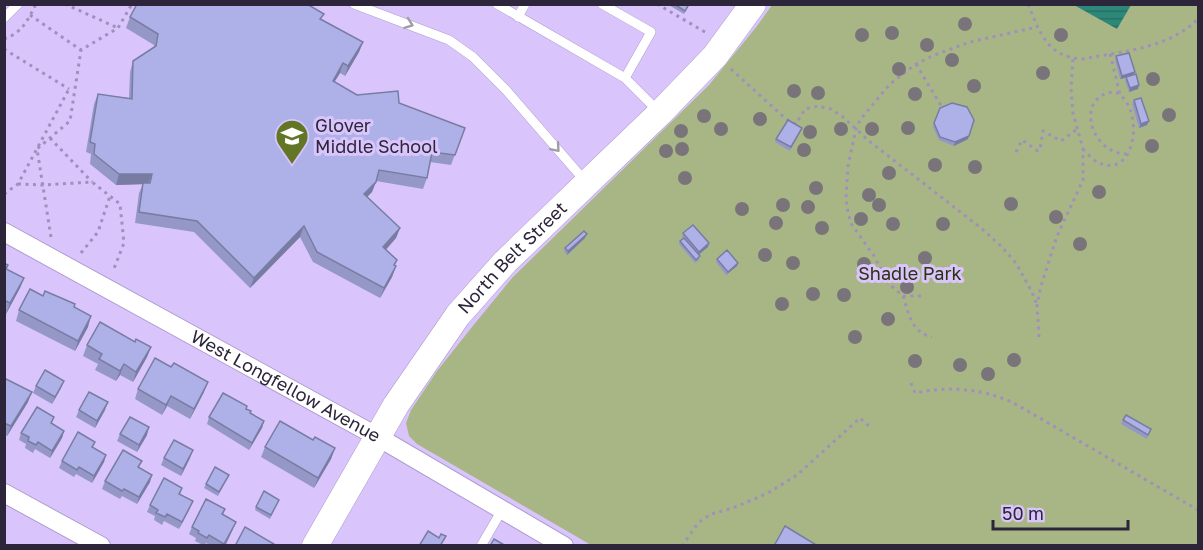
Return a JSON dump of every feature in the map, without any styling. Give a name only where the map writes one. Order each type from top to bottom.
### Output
[{"type":"street","name":"North Belt Street","points":[[315,546],[396,405],[458,315],[506,262],[660,113],[715,56],[753,4]]},
{"type":"street","name":"West Longfellow Avenue","points":[[4,232],[378,437],[564,546]]},
{"type":"street","points":[[4,493],[100,546]]},
{"type":"lane","points":[[4,18],[18,4]]},
{"type":"lane","points":[[354,4],[448,40],[473,57],[506,90],[587,182]]},
{"type":"lane","points":[[497,4],[625,78],[660,113]]},
{"type":"lane","points":[[518,17],[525,4]]},
{"type":"lane","points":[[602,4],[651,32],[625,78]]},
{"type":"lane","points":[[481,546],[502,510]]},
{"type":"path","points":[[4,39],[14,36],[24,28],[36,4]]},
{"type":"path","points":[[65,4],[118,28]]},
{"type":"path","points":[[37,149],[70,121],[81,50],[118,28],[132,4]]},
{"type":"path","points":[[657,4],[706,33]]},
{"type":"path","points":[[1028,4],[1037,27],[1049,46],[1073,59],[1110,54],[1164,41],[1198,20]]},
{"type":"path","points":[[30,15],[81,50]]},
{"type":"path","points":[[932,337],[923,335],[912,324],[903,296],[889,284],[852,225],[846,198],[855,129],[890,84],[916,64],[970,42],[1037,27]]},
{"type":"path","points":[[4,49],[74,92]]},
{"type":"path","points":[[1083,149],[1097,162],[1107,165],[1122,161],[1133,146],[1135,134],[1130,113],[1120,94],[1110,54]]},
{"type":"path","points":[[1037,305],[1057,236],[1083,180],[1083,149],[1076,130],[1071,89],[1073,59]]},
{"type":"path","points":[[916,64],[944,110]]},
{"type":"path","points":[[729,66],[786,119],[796,124],[805,109],[818,106],[831,109],[1001,246],[1016,263],[1032,292],[1037,305],[1040,337]]},
{"type":"path","points":[[4,194],[18,183],[69,89]]},
{"type":"path","points":[[1120,94],[1109,92],[1100,96],[1094,103],[1090,114],[1092,127],[1101,144],[1111,152],[1126,154]]},
{"type":"path","points":[[1016,152],[1022,140],[1038,151],[1043,131],[1061,141],[1076,130]]},
{"type":"path","points":[[50,138],[92,182],[120,204],[124,243],[113,271]]},
{"type":"path","points":[[37,149],[51,237]]},
{"type":"path","points":[[18,183],[43,185],[92,182]]},
{"type":"path","points":[[81,254],[98,232],[110,196]]},
{"type":"path","points":[[903,296],[921,296]]},
{"type":"path","points":[[911,383],[915,393],[957,388],[996,395],[1012,402],[1198,510]]},
{"type":"path","points":[[682,546],[698,523],[711,514],[734,508],[768,493],[797,474],[860,418],[871,428]]},
{"type":"green space","name":"Shadle Park","points":[[772,5],[1198,5],[1198,545],[591,545],[417,444],[409,436],[406,423],[411,410],[437,371],[512,278],[709,85]]},
{"type":"shaded area","points":[[1131,4],[1117,29],[1074,5]]},
{"type":"building","points":[[137,4],[307,4],[324,14],[320,19],[363,42],[348,66],[343,63],[333,81],[357,95],[398,91],[399,103],[465,128],[455,155],[432,152],[427,178],[379,170],[376,182],[364,194],[400,228],[383,247],[397,260],[384,288],[317,252],[304,226],[254,278],[197,221],[139,212],[143,183],[150,183],[152,174],[119,174],[94,154],[95,144],[90,142],[98,94],[132,99],[133,61],[156,46],[158,34],[130,17]]},
{"type":"building","points":[[674,4],[689,4],[685,11]]},
{"type":"building","points":[[1129,53],[1135,72],[1122,76],[1116,56]]},
{"type":"building","points":[[1136,74],[1139,85],[1130,88],[1126,77]]},
{"type":"building","points":[[1141,98],[1149,121],[1141,124],[1134,100]]},
{"type":"building","points":[[952,103],[967,107],[974,120],[969,136],[955,142],[940,137],[934,123],[940,108]]},
{"type":"building","points":[[788,120],[802,128],[791,147],[776,139]]},
{"type":"building","points":[[693,225],[709,243],[699,252],[683,233]]},
{"type":"building","points":[[584,231],[587,234],[568,251],[565,248]]},
{"type":"building","points":[[684,238],[700,256],[696,260],[680,241]]},
{"type":"building","points":[[727,250],[738,263],[728,272],[717,259]]},
{"type":"building","points":[[4,263],[8,265],[6,269],[24,278],[10,303],[4,300]]},
{"type":"building","points":[[30,289],[43,296],[45,291],[75,304],[74,307],[91,316],[78,341],[19,310]]},
{"type":"building","points":[[100,322],[135,342],[136,339],[151,347],[136,372],[124,364],[120,371],[99,359],[102,354],[87,345]]},
{"type":"building","points":[[155,358],[171,367],[174,363],[208,382],[194,409],[171,396],[166,405],[138,389]]},
{"type":"building","points":[[45,370],[64,381],[55,397],[36,386]]},
{"type":"building","points":[[4,378],[32,392],[11,426],[4,423]]},
{"type":"building","points":[[89,392],[108,402],[97,421],[79,410]]},
{"type":"building","points":[[223,393],[247,406],[246,409],[251,411],[250,413],[264,421],[252,443],[209,417]]},
{"type":"building","points":[[37,407],[54,417],[51,423],[64,431],[52,451],[38,442],[36,445],[28,441],[29,437],[21,433]]},
{"type":"building","points":[[1126,415],[1151,429],[1148,435],[1123,420]]},
{"type":"building","points":[[130,417],[149,427],[139,445],[120,434]]},
{"type":"building","points":[[280,421],[313,440],[315,437],[335,448],[318,478],[265,447]]},
{"type":"building","points":[[78,432],[95,442],[92,447],[106,455],[94,476],[62,461]]},
{"type":"building","points":[[174,440],[193,450],[183,469],[164,458]]},
{"type":"building","points":[[123,450],[142,461],[138,467],[152,475],[139,497],[124,489],[122,491],[105,481]]},
{"type":"building","points":[[215,467],[229,475],[219,492],[206,484]]},
{"type":"building","points":[[164,478],[182,488],[179,494],[193,501],[182,522],[167,514],[165,517],[156,513],[158,510],[150,505]]},
{"type":"building","points":[[264,491],[279,500],[271,515],[256,507]]},
{"type":"building","points":[[206,499],[225,509],[222,514],[236,522],[224,544],[209,535],[207,538],[192,527]]},
{"type":"building","points":[[785,526],[818,546],[774,546]]},
{"type":"building","points":[[245,527],[274,544],[273,546],[235,546]]},
{"type":"building","points":[[428,531],[439,538],[441,534],[446,536],[440,546],[419,546]]},
{"type":"building","points":[[494,539],[506,546],[490,546]]},
{"type":"place","name":"Glover Middle School","points":[[292,165]]}]
